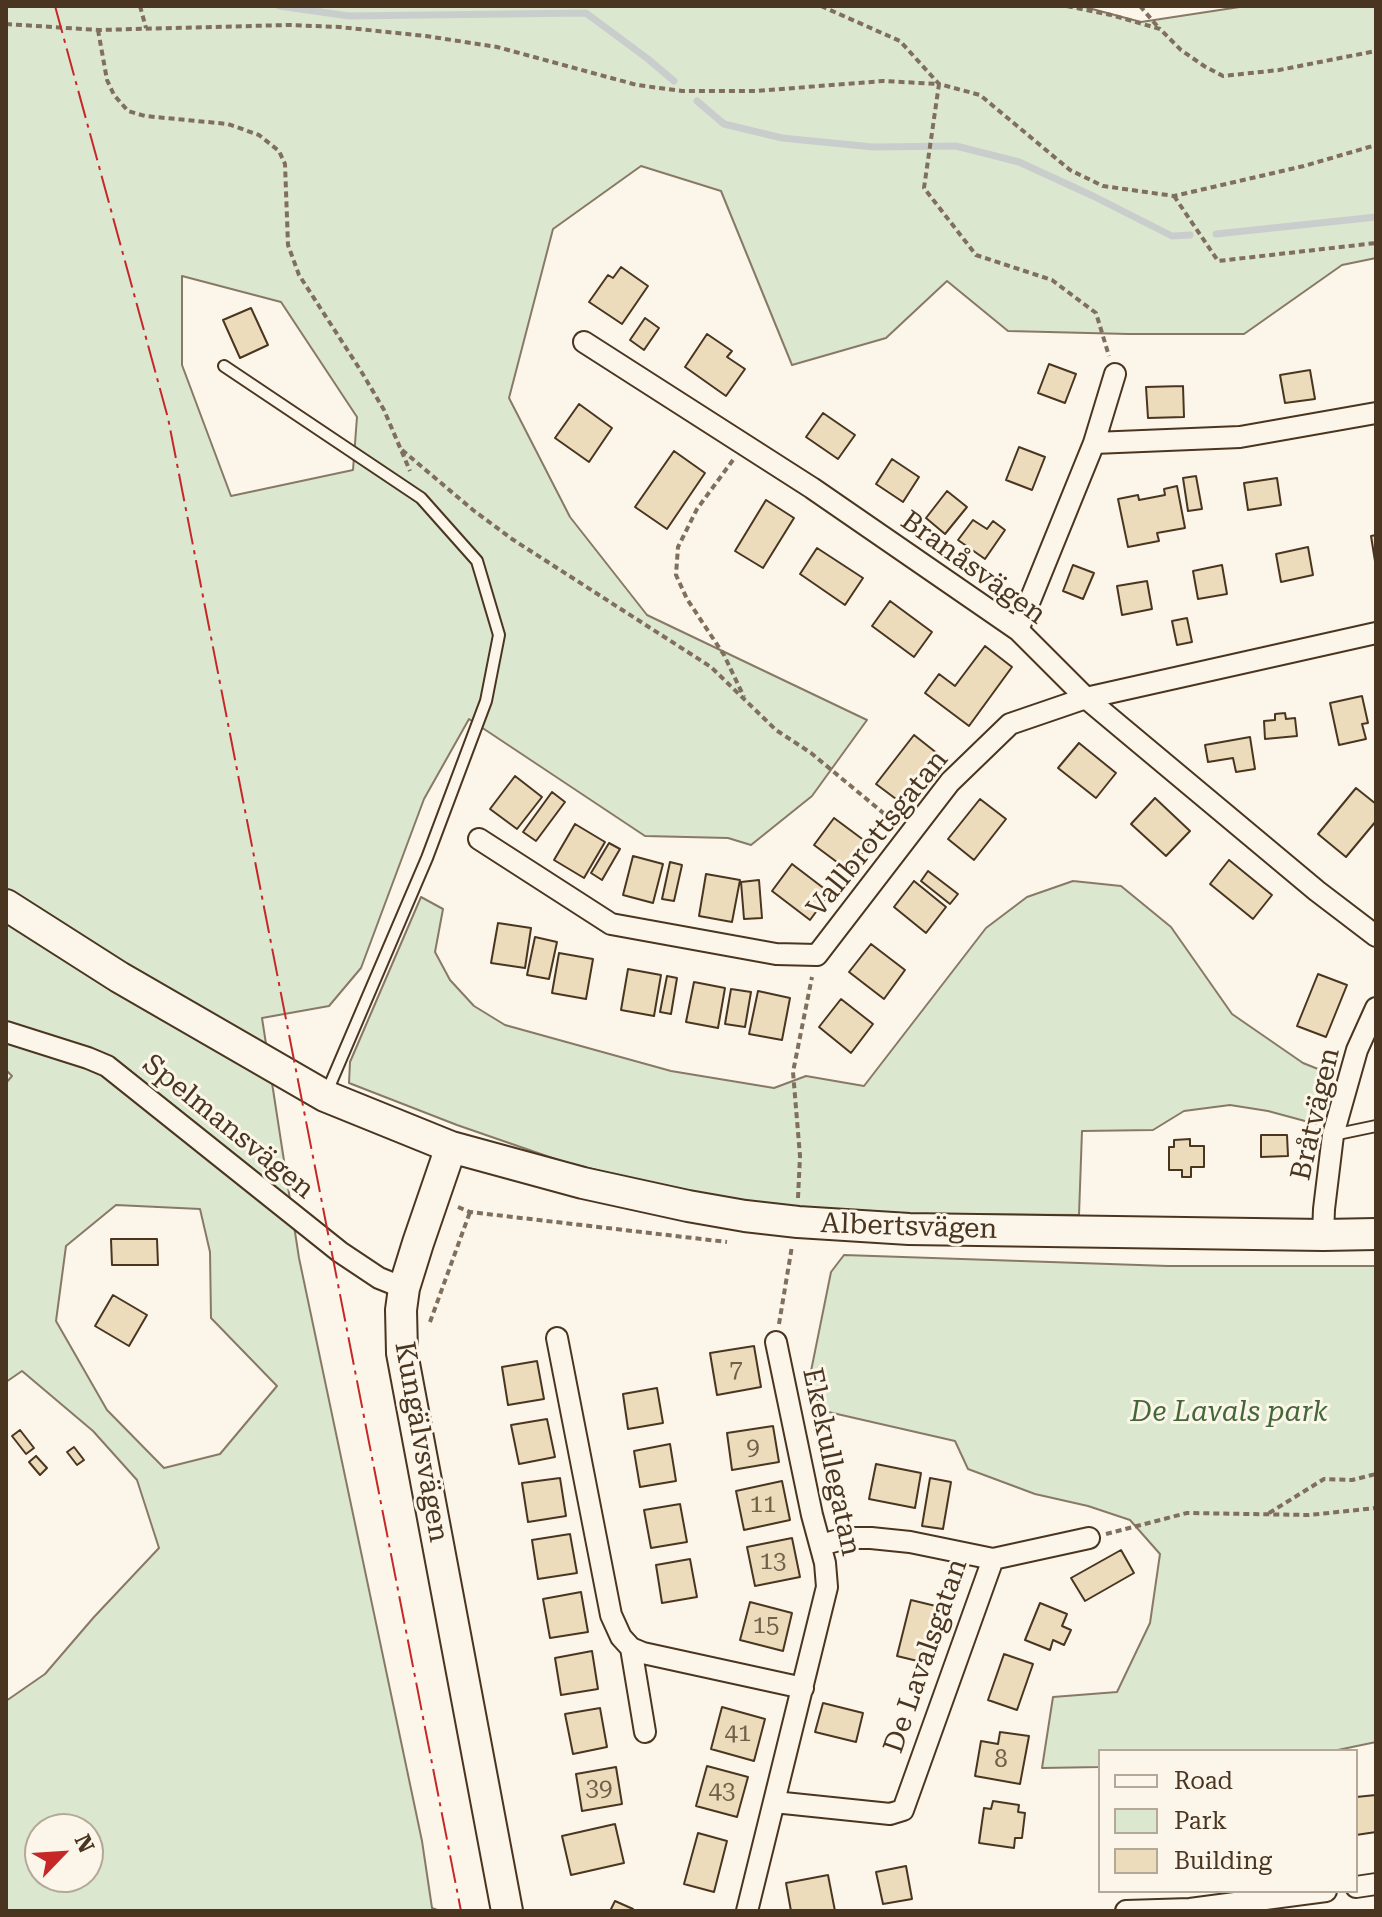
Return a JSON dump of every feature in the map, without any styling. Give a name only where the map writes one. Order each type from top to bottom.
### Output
[{"type":"street","name":"Branåsvägen","points":[[584,342],[812,488],[1018,630],[1086,698],[1317,891],[1376,936]]},
{"type":"street","points":[[1018,630],[1094,443],[1115,374]]},
{"type":"street","points":[[1094,443],[1240,437],[1376,413]]},
{"type":"street","name":"Vallbrottsgatan","points":[[479,839],[611,924],[776,954],[817,955],[950,782],[1010,724],[1086,698],[1376,633]]},
{"type":"street","points":[[6,905],[119,977],[325,1096],[451,1147]]},
{"type":"street","name":"Bråtvägen","points":[[1323,1235],[1333,1135],[1357,1050],[1376,1008]]},
{"type":"street","name":"Spelmansvägen","points":[[6,1032],[107,1066],[340,1252],[379,1278],[404,1288]]},
{"type":"street","name":"Albertsvägen","points":[[451,1147],[583,1183],[673,1203],[798,1222],[909,1229],[1376,1234]]},
{"type":"street","name":"Kungälvsvägen","points":[[451,1147],[404,1288],[402,1353],[507,1911]]},
{"type":"street","points":[[557,1338],[611,1615],[621,1637],[631,1648],[643,1653],[803,1688]]},
{"type":"street","name":"Ekekullegatan","points":[[747,1911],[827,1587],[825,1563],[776,1342]]},
{"type":"street","name":"De Lavalsgatan","points":[[774,1802],[890,1814],[903,1810],[993,1559],[910,1542],[871,1538],[846,1538],[821,1545]]},
{"type":"street","points":[[993,1559],[1089,1538]]},
{"type":"street","points":[[631,1648],[645,1732]]},
{"type":"street","points":[[1126,1911],[1190,1909],[1311,1893]]},
{"type":"lane","points":[[224,366],[421,498],[477,561],[499,635],[486,701],[427,858],[325,1096]]},
{"type":"lane","points":[[1333,1135],[1376,1126]]},
{"type":"path","points":[[140,6],[146,28]]},
{"type":"path","points":[[821,6],[900,41],[939,84],[924,188],[976,255],[1052,280],[1096,313],[1115,374]]},
{"type":"path","points":[[1067,6],[1160,29]]},
{"type":"path","points":[[1140,6],[1181,50],[1223,76],[1279,70],[1376,51]]},
{"type":"path","points":[[6,24],[98,30],[289,25],[339,27],[497,47],[637,85],[682,91],[756,91],[883,81],[939,84],[980,95],[1070,170],[1103,186],[1174,196],[1304,166],[1376,145]]},
{"type":"path","points":[[98,30],[107,80],[114,95],[128,111],[145,116],[228,124],[259,135],[279,151],[285,164],[288,245],[299,275],[384,410],[421,498]]},
{"type":"path","points":[[1174,196],[1218,261],[1376,243]]},
{"type":"path","points":[[745,445],[697,509],[678,547],[676,575],[687,599],[724,655],[746,703]]},
{"type":"path","points":[[402,450],[512,539],[711,667],[776,730],[811,753],[909,835]]},
{"type":"path","points":[[776,1342],[798,1222],[800,1156],[793,1072],[817,955]]},
{"type":"path","points":[[1267,1515],[1324,1479],[1352,1480],[1376,1474]]},
{"type":"path","points":[[1089,1538],[1187,1513],[1309,1515],[1376,1508]]},
{"type":"green space","points":[[6,6],[1081,6],[1141,22],[1246,6],[1376,6],[1376,258],[1342,265],[1244,334],[1008,331],[947,281],[886,338],[792,365],[721,191],[641,166],[553,229],[509,398],[570,517],[647,615],[867,720],[812,796],[751,845],[728,838],[645,836],[469,719],[424,799],[361,968],[329,1006],[262,1018],[299,1258],[422,1841],[432,1908],[440,1911],[6,1911],[6,1701],[45,1674],[159,1548],[137,1480],[93,1431],[22,1371],[6,1382],[6,1083],[12,1076],[6,1070]],"holes":[[[182,276],[281,302],[357,417],[353,470],[231,496],[182,365]],[[116,1205],[200,1209],[210,1252],[211,1318],[277,1386],[220,1454],[164,1468],[107,1410],[56,1321],[66,1246]]]},
{"type":"green space","points":[[1073,881],[1121,886],[1171,927],[1232,1014],[1303,1063],[1333,1075],[1316,1124],[1230,1105],[1184,1111],[1153,1130],[1082,1131],[1079,1215],[899,1214],[774,1208],[669,1188],[564,1162],[349,1083],[350,1062],[421,897],[443,909],[435,952],[450,980],[474,1006],[505,1025],[671,1071],[774,1088],[806,1076],[864,1086],[986,928],[1027,897]]},
{"type":"green space","name":"De Lavals park","points":[[844,1255],[1168,1266],[1376,1266],[1376,1742],[1343,1749],[1098,1749],[1098,1767],[1042,1768],[1053,1697],[1117,1692],[1150,1623],[1160,1554],[1130,1520],[1088,1506],[1035,1494],[968,1469],[955,1441],[824,1411],[808,1386],[831,1272]]},
{"type":"building","points":[[621,267],[648,286],[622,324],[589,302],[608,275],[613,278]]},
{"type":"building","points":[[251,308],[268,345],[240,358],[223,320]]},
{"type":"building","points":[[645,318],[659,328],[644,350],[630,340]]},
{"type":"building","points":[[707,334],[732,351],[727,357],[745,369],[726,396],[685,367]]},
{"type":"building","points":[[1049,364],[1076,374],[1065,403],[1038,393]]},
{"type":"building","points":[[1310,370],[1315,399],[1285,403],[1280,375]]},
{"type":"building","points":[[1183,386],[1184,417],[1148,418],[1146,387]]},
{"type":"building","points":[[579,404],[612,428],[589,462],[555,438]]},
{"type":"building","points":[[823,413],[855,435],[838,459],[806,437]]},
{"type":"building","points":[[1019,447],[1045,457],[1032,490],[1006,480]]},
{"type":"building","points":[[674,451],[705,473],[667,529],[635,507]]},
{"type":"building","points":[[892,459],[919,477],[903,502],[876,484]]},
{"type":"building","points":[[1196,476],[1202,509],[1188,511],[1183,478]]},
{"type":"building","points":[[1277,478],[1281,505],[1248,510],[1244,483]]},
{"type":"building","points":[[1177,486],[1185,528],[1157,533],[1159,541],[1128,547],[1118,499],[1138,495],[1139,500],[1165,495],[1164,489]]},
{"type":"building","points":[[947,491],[967,507],[945,534],[926,518]]},
{"type":"building","points":[[766,500],[794,518],[763,568],[735,551]]},
{"type":"building","points":[[973,520],[987,529],[993,521],[1005,530],[985,559],[958,540]]},
{"type":"building","points":[[1376,535],[1376,561],[1375,561],[1371,536]]},
{"type":"building","points":[[1308,547],[1313,575],[1281,582],[1276,554]]},
{"type":"building","points":[[817,548],[863,578],[845,605],[800,574]]},
{"type":"building","points":[[1073,565],[1094,573],[1083,599],[1063,591]]},
{"type":"building","points":[[1222,565],[1227,594],[1198,599],[1193,571]]},
{"type":"building","points":[[1147,581],[1152,609],[1122,615],[1117,586]]},
{"type":"building","points":[[890,601],[932,632],[914,657],[872,626]]},
{"type":"building","points":[[1187,618],[1192,642],[1177,645],[1172,621]]},
{"type":"building","points":[[985,646],[1012,667],[969,726],[925,693],[939,674],[955,686]]},
{"type":"building","points":[[1362,696],[1368,723],[1362,724],[1366,739],[1339,745],[1330,703]]},
{"type":"building","points":[[1285,713],[1286,719],[1295,718],[1297,736],[1265,739],[1264,721],[1275,720],[1275,714]]},
{"type":"building","points":[[914,735],[938,754],[900,802],[876,784]]},
{"type":"building","points":[[1250,737],[1255,769],[1236,772],[1233,758],[1208,762],[1205,745]]},
{"type":"building","points":[[1079,743],[1116,773],[1096,798],[1058,768]]},
{"type":"building","points":[[515,776],[542,797],[517,829],[490,809]]},
{"type":"building","points":[[1356,788],[1376,804],[1376,821],[1346,857],[1318,834]]},
{"type":"building","points":[[552,792],[565,802],[536,841],[523,832]]},
{"type":"building","points":[[1155,798],[1190,831],[1166,856],[1131,824]]},
{"type":"building","points":[[980,799],[1006,819],[974,860],[948,839]]},
{"type":"building","points":[[834,818],[869,844],[849,871],[814,845]]},
{"type":"building","points":[[575,824],[605,842],[584,878],[554,860]]},
{"type":"building","points":[[609,843],[620,849],[602,880],[591,873]]},
{"type":"building","points":[[633,856],[663,864],[653,903],[623,895]]},
{"type":"building","points":[[1229,860],[1272,895],[1253,919],[1210,884]]},
{"type":"building","points":[[670,862],[682,865],[674,901],[662,899]]},
{"type":"building","points":[[792,864],[830,893],[810,920],[772,891]]},
{"type":"building","points":[[928,871],[958,894],[950,904],[921,881]]},
{"type":"building","points":[[706,874],[740,880],[732,922],[699,916]]},
{"type":"building","points":[[759,880],[762,918],[744,919],[741,882]]},
{"type":"building","points":[[914,881],[946,907],[926,933],[894,907]]},
{"type":"building","points":[[498,923],[531,928],[525,968],[491,963]]},
{"type":"building","points":[[535,937],[557,942],[549,979],[527,975]]},
{"type":"building","points":[[871,944],[905,970],[884,999],[849,972]]},
{"type":"building","points":[[559,953],[593,959],[586,999],[552,993]]},
{"type":"building","points":[[628,969],[661,975],[654,1016],[621,1010]]},
{"type":"building","points":[[1318,974],[1347,985],[1326,1037],[1297,1026]]},
{"type":"building","points":[[667,976],[677,978],[671,1014],[660,1012]]},
{"type":"building","points":[[694,982],[725,988],[718,1028],[686,1022]]},
{"type":"building","points":[[731,989],[751,992],[745,1027],[725,1024]]},
{"type":"building","points":[[758,991],[790,998],[782,1040],[749,1034]]},
{"type":"building","points":[[841,999],[873,1024],[851,1053],[819,1027]]},
{"type":"building","points":[[1261,1135],[1287,1135],[1288,1156],[1261,1157]]},
{"type":"building","points":[[1190,1139],[1190,1146],[1204,1146],[1204,1167],[1191,1167],[1191,1177],[1182,1177],[1182,1170],[1169,1170],[1169,1147],[1174,1147],[1174,1140]]},
{"type":"building","points":[[111,1239],[157,1239],[158,1265],[112,1265]]},
{"type":"building","points":[[113,1295],[147,1315],[129,1346],[95,1326]]},
{"type":"building","points":[[754,1346],[761,1387],[717,1395],[710,1353]]},
{"type":"building","points":[[537,1361],[544,1399],[508,1405],[502,1367]]},
{"type":"building","points":[[657,1388],[663,1423],[628,1429],[623,1394]]},
{"type":"building","points":[[547,1419],[555,1457],[519,1464],[511,1425]]},
{"type":"building","points":[[773,1426],[779,1462],[732,1470],[727,1433]]},
{"type":"building","points":[[20,1430],[34,1448],[26,1454],[12,1436]]},
{"type":"building","points":[[670,1444],[676,1481],[640,1487],[634,1451]]},
{"type":"building","points":[[74,1447],[84,1460],[77,1465],[67,1452]]},
{"type":"building","points":[[36,1456],[47,1468],[40,1475],[29,1462]]},
{"type":"building","points":[[876,1464],[921,1473],[915,1508],[869,1499]]},
{"type":"building","points":[[560,1478],[566,1516],[528,1522],[522,1483]]},
{"type":"building","points":[[930,1478],[951,1482],[943,1529],[922,1526]]},
{"type":"building","points":[[782,1481],[790,1520],[744,1530],[736,1491]]},
{"type":"building","points":[[680,1504],[687,1542],[651,1548],[644,1510]]},
{"type":"building","points":[[570,1534],[577,1573],[538,1579],[532,1540]]},
{"type":"building","points":[[792,1538],[800,1577],[755,1586],[747,1547]]},
{"type":"building","points":[[1121,1550],[1134,1573],[1085,1601],[1071,1578]]},
{"type":"building","points":[[690,1559],[697,1597],[662,1603],[656,1565]]},
{"type":"building","points":[[581,1592],[588,1632],[550,1638],[543,1599]]},
{"type":"building","points":[[911,1600],[944,1608],[930,1664],[897,1656]]},
{"type":"building","points":[[750,1602],[792,1613],[783,1651],[740,1640]]},
{"type":"building","points":[[1040,1603],[1067,1614],[1062,1626],[1071,1630],[1064,1645],[1053,1640],[1050,1650],[1025,1640]]},
{"type":"building","points":[[592,1651],[598,1689],[561,1695],[555,1658]]},
{"type":"building","points":[[1004,1654],[1033,1664],[1017,1710],[988,1700]]},
{"type":"building","points":[[823,1703],[863,1713],[856,1742],[815,1732]]},
{"type":"building","points":[[722,1707],[765,1719],[754,1761],[711,1749]]},
{"type":"building","points":[[600,1708],[607,1747],[573,1754],[565,1714]]},
{"type":"building","points":[[1000,1732],[1029,1736],[1020,1784],[975,1776],[981,1741],[998,1744]]},
{"type":"building","points":[[707,1766],[748,1777],[737,1817],[696,1806]]},
{"type":"building","points":[[616,1767],[622,1804],[582,1811],[576,1774]]},
{"type":"building","points":[[1376,1795],[1376,1832],[1358,1835],[1358,1797]]},
{"type":"building","points":[[993,1801],[1019,1805],[1018,1812],[1025,1813],[1022,1838],[1015,1838],[1014,1848],[979,1843],[984,1808],[991,1809]]},
{"type":"building","points":[[615,1824],[624,1863],[571,1875],[562,1836]]},
{"type":"building","points":[[698,1833],[727,1841],[714,1892],[684,1884]]},
{"type":"building","points":[[906,1866],[912,1899],[883,1904],[876,1872]]},
{"type":"building","points":[[828,1875],[835,1911],[791,1911],[786,1883]]},
{"type":"building","points":[[615,1901],[633,1909],[632,1911],[610,1911]]},
{"type":"waterway","points":[[279,6],[349,16],[586,13],[674,81]]},
{"type":"waterway","points":[[697,101],[724,124],[782,138],[873,147],[956,146],[1019,162],[1172,236],[1190,235]]},
{"type":"waterway","points":[[1216,234],[1376,217]]},
{"type":"power","points":[[55,6],[168,418],[461,1911]]}]
